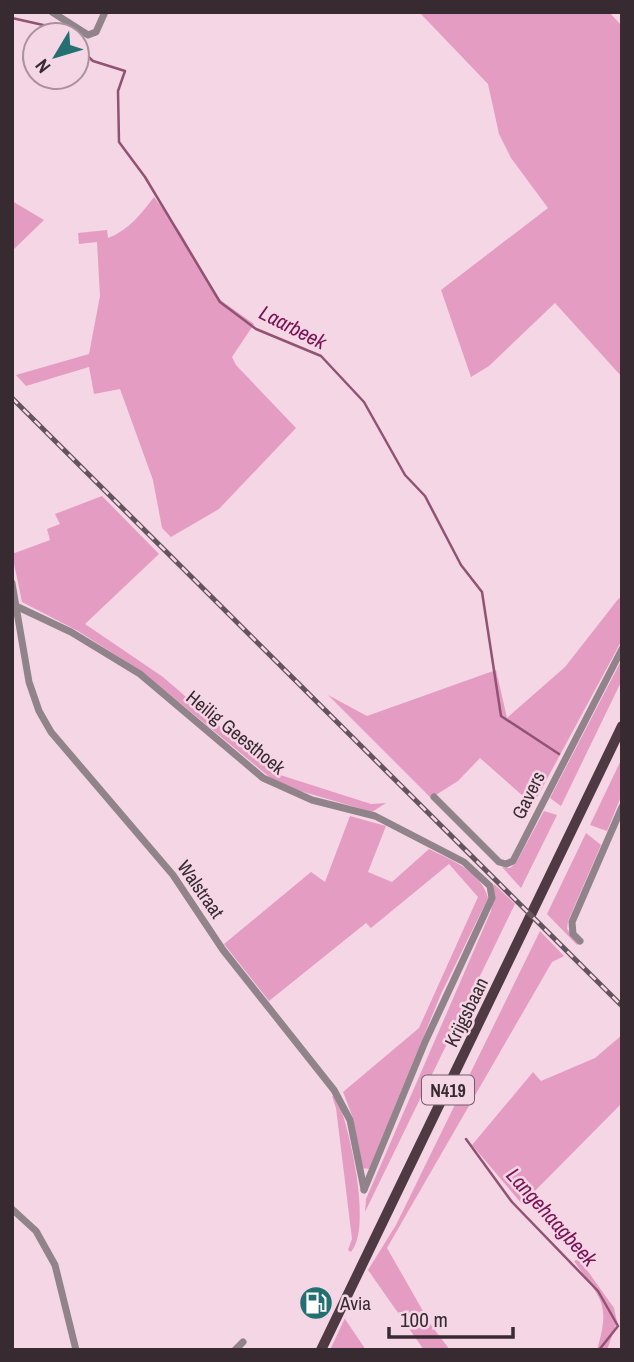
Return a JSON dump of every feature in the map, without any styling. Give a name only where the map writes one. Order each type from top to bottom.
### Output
[{"type":"main road","name":"Krijgsbaan","points":[[321,1350],[622,726]]},
{"type":"street","points":[[52,12],[88,35],[96,32],[105,12]]},
{"type":"street","points":[[12,583],[18,607]]},
{"type":"street","name":"Heilig Geesthoek","points":[[18,607],[71,632],[140,674],[263,778],[312,800],[375,816],[453,856],[479,873],[490,886],[492,898],[425,1042],[364,1190]]},
{"type":"street","name":"Walstraat","points":[[18,607],[18,629],[29,682],[39,712],[51,732],[173,875],[223,950],[334,1090],[350,1120],[364,1190]]},
{"type":"street","name":"Gavers","points":[[435,797],[499,862],[513,862],[622,649]]},
{"type":"street","points":[[580,941],[573,934],[572,922],[622,807]]},
{"type":"street","points":[[12,1209],[36,1231],[55,1265],[76,1350]]},
{"type":"street","points":[[235,1350],[243,1342]]},
{"type":"shaded area","points":[[419,12],[609,12],[622,26],[622,377],[555,303],[489,366],[471,377],[441,290],[548,208],[511,158],[499,134],[488,84]]},
{"type":"shaded area","points":[[154,197],[180,232],[219,299],[254,324],[232,357],[236,365],[296,428],[219,509],[171,537],[162,528],[153,480],[120,389],[94,394],[89,367],[26,386],[16,375],[89,354],[100,296],[97,242],[79,244],[78,233],[107,230],[108,238],[115,235],[134,221]]},
{"type":"shaded area","points":[[12,201],[44,220],[12,251]]},
{"type":"shaded area","points":[[102,496],[159,554],[85,624],[163,677],[274,773],[371,804],[386,803],[372,812],[290,788],[273,780],[144,673],[78,631],[22,602],[12,554],[50,540],[47,529],[60,524],[55,514]]},
{"type":"shaded area","points":[[619,598],[622,601],[622,640],[533,805],[480,758],[458,781],[431,798],[328,695],[367,716],[496,670],[507,718],[565,667]]},
{"type":"shaded area","points":[[622,659],[622,680],[561,806],[550,798]]},
{"type":"shaded area","points":[[622,758],[622,794],[607,831],[590,825]]},
{"type":"shaded area","points":[[544,811],[557,815],[521,888],[502,867],[510,868],[516,863]]},
{"type":"shaded area","points":[[350,816],[386,826],[368,872],[392,882],[429,849],[472,874],[479,880],[488,898],[441,994],[369,1169],[362,1168],[353,1118],[343,1092],[419,1028],[478,897],[449,864],[371,928],[366,923],[269,1001],[224,944],[311,872],[325,882]]},
{"type":"shaded area","points":[[586,833],[601,845],[568,921],[567,929],[580,942],[577,945],[547,914]]},
{"type":"shaded area","points":[[494,884],[515,904],[365,1212],[366,1199],[491,911]]},
{"type":"shaded area","points":[[540,931],[564,956],[552,962],[387,1248],[431,1325],[450,1350],[424,1350],[368,1270],[396,1225]]},
{"type":"shaded area","points":[[622,1035],[622,1103],[522,1204],[472,1145],[533,1072],[541,1081],[595,1058]]},
{"type":"shaded area","points":[[332,1096],[337,1098],[342,1112],[357,1176],[360,1222],[357,1240],[351,1252],[348,1250],[352,1239],[336,1108]]},
{"type":"shaded area","points":[[579,1259],[614,1308],[617,1322],[607,1350],[597,1350],[603,1311],[597,1294],[574,1261]]},
{"type":"shaded area","points":[[345,1319],[366,1350],[330,1350]]},
{"type":"waterway","name":"Laarbeek","points":[[12,18],[25,21]]},
{"type":"waterway","name":"Laarbeek","points":[[91,59],[125,71],[118,91],[119,142],[145,177],[220,302],[256,329],[321,356],[364,402],[405,475],[425,496],[461,565],[482,592],[501,716],[559,754]]},
{"type":"waterway","name":"Langehaagbeek","points":[[466,1139],[512,1202],[598,1291],[618,1326],[599,1350]]},
{"type":"railway","points":[[12,398],[622,1006]]},
{"type":"place","name":"Avia","points":[[316,1303]]}]
